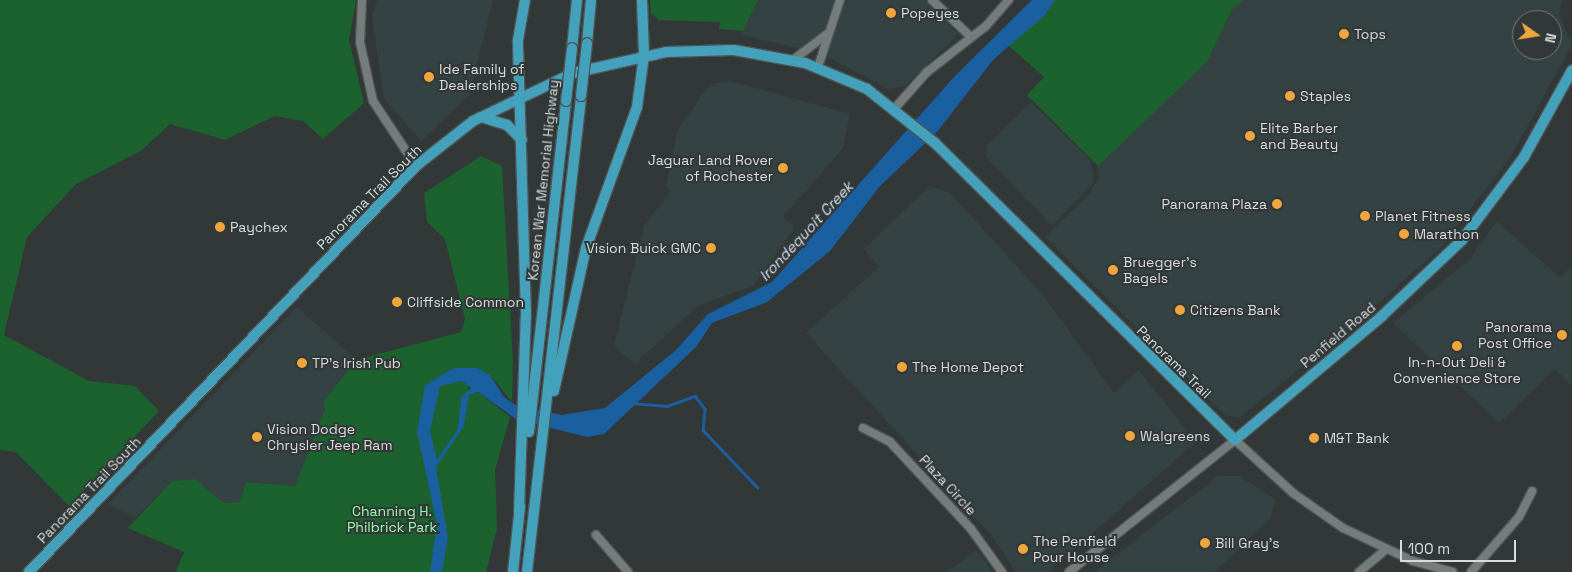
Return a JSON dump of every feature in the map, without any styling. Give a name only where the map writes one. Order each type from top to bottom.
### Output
[{"type":"main road","points":[[513,572],[529,388],[518,40],[525,0]]},
{"type":"main road","name":"Korean War Memorial Highway","points":[[529,388],[577,0]]},
{"type":"main road","name":"Korean War Memorial Highway","points":[[551,390],[591,0]]},
{"type":"main road","points":[[527,572],[542,441],[551,390],[586,248],[630,136],[644,55],[642,0]]},
{"type":"main road","name":"Panorama Trail South","points":[[29,572],[416,166],[481,116],[519,96],[573,73],[644,55],[734,50],[793,60],[818,67],[895,108],[910,120]]},
{"type":"main road","name":"Penfield Road","points":[[1234,440],[1382,316],[1462,240],[1524,157],[1572,70]]},
{"type":"main road","points":[[481,116],[507,125],[522,141]]},
{"type":"main road","name":"Panorama Trail","points":[[910,120],[1234,440]]},
{"type":"street","points":[[362,0],[360,42],[373,101],[416,166]]},
{"type":"street","points":[[818,67],[840,0]]},
{"type":"street","points":[[932,0],[971,37]]},
{"type":"street","points":[[895,108],[936,64],[971,37],[1009,0]]},
{"type":"street","points":[[793,60],[817,46],[830,30]]},
{"type":"street","name":"Plaza Circle","points":[[863,428],[890,442],[971,529],[1002,572]]},
{"type":"street","name":"Panorama Trail","points":[[1234,440],[1316,511],[1385,550],[1454,572]]},
{"type":"street","name":"Penfield Road","points":[[1069,572],[1234,440]]},
{"type":"street","points":[[1471,572],[1520,518],[1532,491]]},
{"type":"street","points":[[596,535],[628,572]]},
{"type":"street","points":[[1359,572],[1385,550]]},
{"type":"shaded area","points":[[377,0],[493,0],[469,95],[421,141],[384,99],[372,17]]},
{"type":"shaded area","points":[[758,0],[835,0],[821,38],[803,49],[741,35]]},
{"type":"shaded area","points":[[845,0],[926,0],[958,34],[905,86],[888,89],[828,57],[827,47]]},
{"type":"shaded area","name":"Panorama Plaza","points":[[1243,0],[1562,0],[1560,10],[1512,10],[1512,60],[1562,60],[1562,21],[1572,45],[1510,158],[1440,248],[1361,319],[1239,418],[1225,415],[1045,237],[1090,193],[1099,177],[1098,166],[1207,62],[1232,10]]},
{"type":"shaded area","points":[[730,81],[850,114],[843,148],[783,217],[795,227],[754,285],[696,307],[635,364],[614,346],[644,225],[671,191],[666,186],[677,130],[710,84]]},
{"type":"shaded area","points":[[1031,102],[1090,160],[1093,174],[1092,184],[1052,226],[986,157],[987,145]]},
{"type":"shaded area","points":[[929,186],[950,193],[1043,295],[1114,393],[1139,370],[1196,442],[1048,572],[1016,572],[992,536],[806,333],[879,267],[864,249]]},
{"type":"shaded area","points":[[1497,221],[1560,278],[1572,266],[1572,386],[1555,369],[1499,423],[1393,323],[1469,260]]},
{"type":"shaded area","points":[[297,307],[356,360],[323,402],[325,409],[296,486],[246,482],[240,502],[224,503],[195,479],[172,481],[135,518],[108,504]]},
{"type":"shaded area","points":[[1218,476],[1239,476],[1275,499],[1271,518],[1214,572],[1094,572]]},
{"type":"shaded area","points":[[976,550],[993,572],[947,572]]},
{"type":"green space","points":[[0,0],[356,0],[349,40],[364,103],[323,139],[303,121],[275,116],[225,140],[170,124],[141,151],[76,184],[27,237],[4,335],[89,381],[135,386],[159,411],[69,506],[16,452],[0,450]]},
{"type":"green space","points":[[650,0],[758,0],[743,31],[719,29],[720,22],[659,20],[651,13]]},
{"type":"green space","points":[[1055,0],[1243,0],[1232,10],[1207,62],[1098,166],[1027,95],[1044,77],[1009,46]]},
{"type":"green space","name":"Channing H. Philbrick Park","points":[[481,156],[502,166],[513,363],[512,402],[490,375],[469,369],[468,396],[478,392],[510,417],[495,470],[497,528],[486,572],[176,572],[184,552],[128,528],[172,481],[195,479],[224,503],[240,502],[246,482],[295,486],[325,409],[323,402],[356,360],[461,332],[465,319],[445,239],[427,222],[424,193]]},
{"type":"water","points":[[1032,0],[1055,0],[1045,15],[993,60],[937,132],[880,186],[830,251],[767,302],[712,323],[696,347],[604,434],[587,437],[516,419],[478,392],[469,395],[464,426],[436,467],[448,538],[442,572],[430,572],[437,524],[417,432],[425,385],[454,368],[477,368],[490,375],[504,397],[517,406],[562,415],[605,408],[676,350],[708,314],[772,282],[954,77]],"holes":[[[462,381],[471,388],[461,398],[458,429],[437,460],[430,431],[440,386]]]},
{"type":"waterway","points":[[632,403],[667,406],[695,396],[705,409],[703,430],[757,487]]},
{"type":"place","name":"Popeyes","points":[[891,13]]},
{"type":"place","name":"Tops","points":[[1344,34]]},
{"type":"place","name":"Ide Family of Dealerships","points":[[429,77]]},
{"type":"place","name":"Staples","points":[[1290,96]]},
{"type":"place","name":"Elite Barber and Beauty","points":[[1250,136]]},
{"type":"place","name":"Jaguar Land Rover of Rochester","points":[[783,168]]},
{"type":"place","name":"Panorama Plaza","points":[[1277,204]]},
{"type":"place","name":"Planet Fitness","points":[[1365,216]]},
{"type":"place","name":"Paychex","points":[[220,227]]},
{"type":"place","name":"Marathon","points":[[1404,234]]},
{"type":"place","name":"Vision Buick GMC","points":[[711,248]]},
{"type":"place","name":"Bruegger's Bagels","points":[[1113,270]]},
{"type":"place","name":"Cliffside Common","points":[[397,302]]},
{"type":"place","name":"Citizens Bank","points":[[1180,310]]},
{"type":"place","name":"Panorama Post Office","points":[[1562,335]]},
{"type":"place","name":"In-n-Out Deli & Convenience Store","points":[[1457,346]]},
{"type":"place","name":"TP's Irish Pub","points":[[302,363]]},
{"type":"place","name":"The Home Depot","points":[[902,367]]},
{"type":"place","name":"Walgreens","points":[[1130,436]]},
{"type":"place","name":"Vision Dodge Chrysler Jeep Ram","points":[[257,437]]},
{"type":"place","name":"M&T Bank","points":[[1314,438]]},
{"type":"place","name":"Bill Gray's","points":[[1205,543]]},
{"type":"place","name":"The Penfield Pour House","points":[[1023,549]]},
{"type":"water label","name":"Irondequoit Creek","points":[[806,231]]}]
